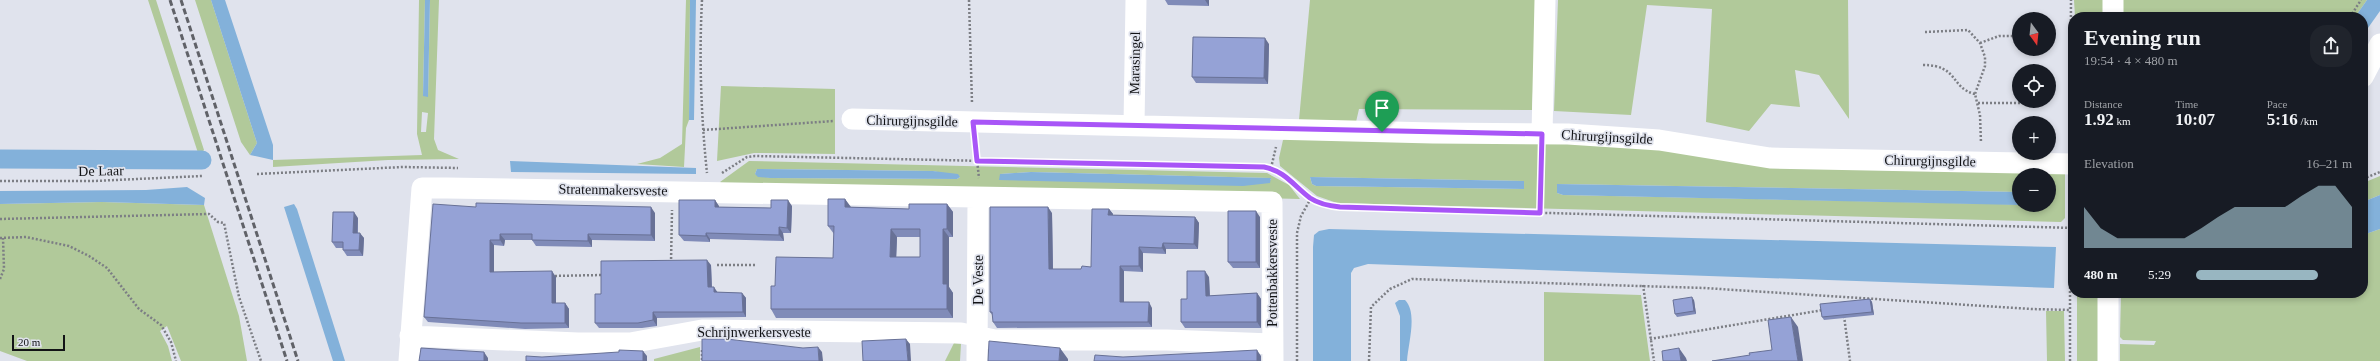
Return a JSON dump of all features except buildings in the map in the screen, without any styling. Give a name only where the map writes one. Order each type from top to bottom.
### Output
[{"type":"street","name":"Marasingel","points":[[1134,125],[1136,0]]},
{"type":"street","points":[[1542,134],[1545,0]]},
{"type":"street","points":[[2113,0],[2113,12]]},
{"type":"street","points":[[2368,67],[2380,44]]},
{"type":"street","name":"Chirurgijnsgilde","points":[[852,119],[1542,134],[1659,140],[1770,158],[2068,164]]},
{"type":"street","name":"Stratenmakersveste","points":[[409,361],[422,188],[672,191],[978,199]]},
{"type":"street","name":"De Veste","points":[[977,361],[978,199]]},
{"type":"street","name":"Pottenbakkersveste","points":[[978,199],[1272,202],[1272,352],[1167,340],[995,340],[978,338]]},
{"type":"street","points":[[2108,298],[2108,361]]},
{"type":"street","name":"Schrijnwerkersveste","points":[[410,336],[578,343],[630,343],[702,330],[961,333],[978,338]]},
{"type":"path","points":[[702,0],[700,46],[702,130],[707,175]]},
{"type":"path","points":[[969,0],[973,122],[977,161],[978,199]]},
{"type":"path","points":[[2071,0],[2071,12]]},
{"type":"path","points":[[2353,12],[2361,0]]},
{"type":"path","points":[[1925,32],[1968,30],[1980,43],[1985,57],[1985,66],[1975,94],[1980,115],[1981,162]]},
{"type":"path","points":[[1980,43],[1999,36],[2012,36]]},
{"type":"path","points":[[1923,65],[1945,68],[1965,89],[1975,94]]},
{"type":"path","points":[[1978,103],[2012,103]]},
{"type":"path","points":[[702,130],[852,119]]},
{"type":"path","points":[[1540,213],[1542,134]]},
{"type":"path","points":[[721,174],[743,158],[755,156],[1264,167],[1276,169],[1287,176],[1311,198],[1325,205],[1340,207],[2068,228]]},
{"type":"path","points":[[256,174],[453,166]]},
{"type":"path","points":[[2368,178],[2380,172]]},
{"type":"path","name":"De Laar","points":[[0,181],[94,181],[202,176]]},
{"type":"path","points":[[672,191],[671,265],[677,265]]},
{"type":"path","points":[[1297,361],[1297,233],[1301,216],[1311,198]]},
{"type":"path","points":[[0,219],[209,214],[218,222],[224,223],[239,297],[260,361]]},
{"type":"path","points":[[0,279],[4,269],[2,238],[26,236],[69,246],[101,264],[119,282],[139,309],[161,325],[170,342],[176,361]]},
{"type":"path","points":[[716,264],[755,265]]},
{"type":"path","points":[[549,276],[610,275]]},
{"type":"path","points":[[1369,361],[1371,307],[1390,289],[1412,279],[1643,285],[2032,310],[2070,310]]},
{"type":"path","points":[[1643,285],[1654,361]]},
{"type":"path","points":[[2070,298],[2070,361]]},
{"type":"path","points":[[1650,339],[1824,310]]},
{"type":"path","points":[[1844,312],[1850,361]]},
{"type":"green space","points":[[148,0],[156,0],[204,150],[199,156]]},
{"type":"green space","points":[[195,0],[211,0],[257,143],[250,155],[241,142]]},
{"type":"green space","points":[[419,0],[425,0],[423,96],[428,96],[430,0],[439,0],[434,139],[438,150],[459,159],[388,160],[273,167],[273,160],[422,155],[417,134]],"holes":[[[422,112],[428,113],[426,132],[421,132]]]},
{"type":"green space","points":[[686,0],[690,0],[689,120],[686,128],[684,167],[637,164],[660,158],[682,144]]},
{"type":"green space","points":[[1310,0],[1538,0],[1532,110],[1359,109],[1356,122],[1299,120]]},
{"type":"green space","points":[[1558,0],[1848,0],[1849,119],[1819,75],[1795,70],[1800,107],[1771,104],[1749,131],[1706,122],[1712,9],[1647,5],[1631,115],[1554,111]]},
{"type":"green space","points":[[2074,0],[2108,0],[2108,12],[2075,12]]},
{"type":"green space","points":[[2123,0],[2367,0],[2359,12],[2123,12]]},
{"type":"green space","points":[[721,86],[835,89],[835,154],[754,153],[717,161]]},
{"type":"green space","points":[[1286,138],[1634,144],[2012,169],[2012,192],[1557,184],[1557,193],[1563,195],[2012,204],[2012,212],[2056,212],[2056,171],[2065,172],[2065,218],[2061,222],[1337,203],[1317,196],[1280,166],[1279,158],[1283,140]],"holes":[[[1310,177],[1524,181],[1524,189],[1316,186],[1312,184]]]},
{"type":"green space","points":[[749,161],[1267,173],[1289,185],[1300,199],[726,187],[720,182]],"holes":[[[757,169],[933,171],[960,177],[957,179],[770,178],[755,174]],[[1031,172],[1270,178],[1271,180],[1000,174]]]},
{"type":"green space","points":[[2380,176],[2380,195],[2368,200],[2368,181]]},
{"type":"green space","points":[[102,202],[204,205],[239,316],[247,361],[181,361],[167,326],[160,331],[168,346],[172,361],[27,361],[0,351],[0,204]]},
{"type":"green space","points":[[2380,229],[2380,361],[2120,361],[2120,344],[2154,345],[2156,341],[2123,340],[2120,337],[2121,298],[2368,298],[2368,233]]},
{"type":"green space","points":[[1544,292],[1641,295],[1650,361],[1544,361]]},
{"type":"green space","points":[[2077,298],[2102,298],[2101,361],[2077,361]]},
{"type":"green space","points":[[2046,311],[2064,311],[2065,361],[2047,361]]},
{"type":"green space","points":[[954,343],[961,344],[960,361],[945,361]]},
{"type":"green space","points":[[700,347],[700,361],[654,361],[654,359]]},
{"type":"water","points":[[211,0],[225,0],[273,145],[273,160],[250,155],[257,143]]},
{"type":"water","points":[[425,0],[430,0],[428,97],[423,96]]},
{"type":"water","points":[[690,0],[696,0],[694,120],[689,120]]},
{"type":"water","points":[[2367,0],[2380,0],[2380,11],[2368,28],[2368,12],[2359,12]]},
{"type":"water","points":[[510,161],[696,168],[696,174],[511,172]]},
{"type":"water","points":[[757,169],[933,171],[958,174],[960,177],[957,179],[770,178],[758,177],[755,174]]},
{"type":"water","points":[[1031,172],[1271,178],[1270,183],[1243,186],[999,180],[1000,174]]},
{"type":"water","points":[[1310,177],[1524,181],[1524,189],[1316,186],[1312,184]]},
{"type":"water","points":[[1557,184],[2012,192],[2012,205],[1563,195],[1557,193]]},
{"type":"water","points":[[187,187],[205,198],[204,205],[102,202],[0,204],[0,191],[146,190]]},
{"type":"water","points":[[2380,195],[2380,229],[2368,233],[2368,200]]},
{"type":"water","points":[[294,204],[297,209],[345,361],[333,361],[284,207]]},
{"type":"water","points":[[1329,229],[2056,247],[2054,288],[1368,264],[1354,268],[1351,273],[1351,361],[1313,361],[1314,235],[1319,231]]},
{"type":"water","points":[[1399,300],[1405,300],[1411,313],[1412,321],[1407,361],[1400,361],[1400,316],[1395,303]]},
{"type":"waterway","points":[[0,159],[202,160]]},
{"type":"railway","points":[[170,0],[287,361]]},
{"type":"railway","points":[[181,0],[298,361]]},
{"type":"route","points":[[973,122],[1280,128],[1382,132],[1542,134],[1540,213],[1340,207],[1325,205],[1311,198],[1287,176],[1276,169],[1264,167],[977,161],[973,122]]}]
